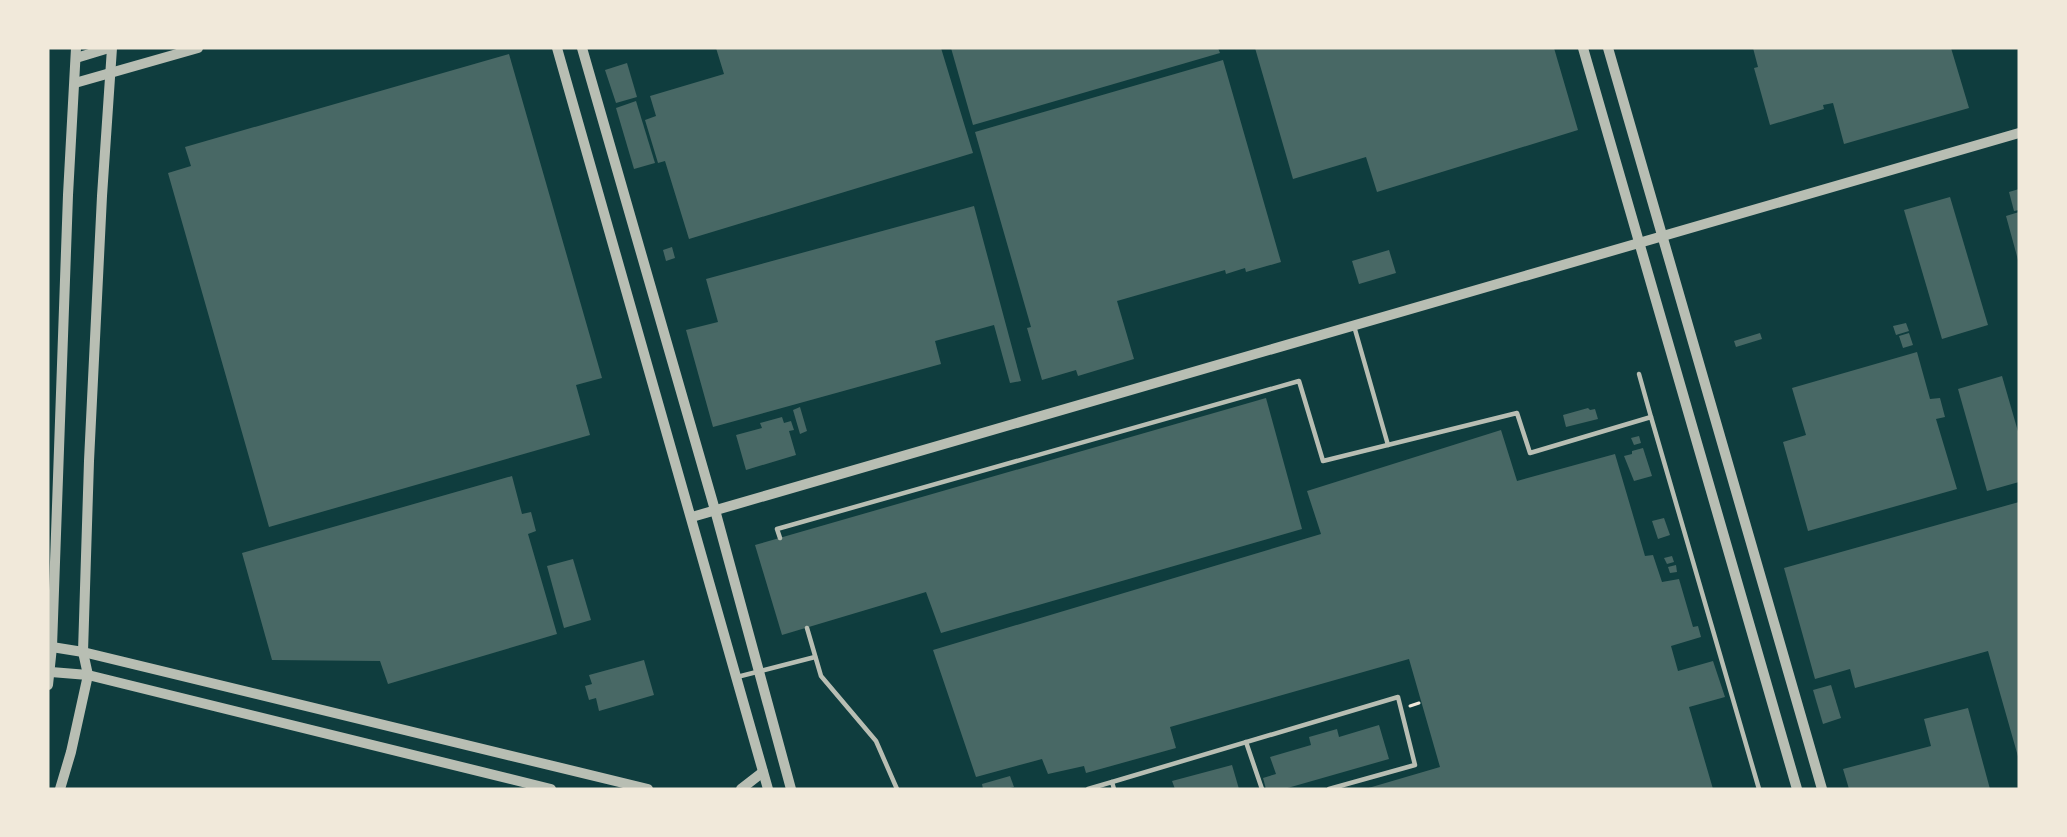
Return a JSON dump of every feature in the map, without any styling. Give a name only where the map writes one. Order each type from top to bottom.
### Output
[{"type":"street","points":[[48,685],[51,672],[68,195],[76,53],[111,48],[89,461],[83,652],[88,675],[71,752],[60,789]]},
{"type":"street","points":[[75,83],[198,48]]},
{"type":"street","points":[[557,48],[768,789]]},
{"type":"street","points":[[582,48],[715,510],[791,789]]},
{"type":"street","points":[[1583,48],[1797,789]]},
{"type":"street","points":[[1608,48],[1822,789]]},
{"type":"street","points":[[692,517],[2019,133]]},
{"type":"street","points":[[52,647],[83,652],[648,789]]},
{"type":"street","points":[[51,672],[88,675],[550,789]]},
{"type":"street","points":[[741,789],[763,772]]},
{"type":"lane","points":[[1354,326],[1388,445]]},
{"type":"lane","points":[[1639,374],[1759,789]]},
{"type":"lane","points":[[780,538],[777,529],[1299,381],[1323,461],[1517,413],[1530,453],[1651,417]]},
{"type":"lane","points":[[807,628],[821,676],[876,741],[897,789]]},
{"type":"lane","points":[[737,677],[815,657]]},
{"type":"lane","points":[[1088,789],[1398,697],[1415,765],[1329,789]]},
{"type":"lane","points":[[1246,742],[1262,789]]},
{"type":"lane","points":[[1112,782],[1114,789]]},
{"type":"building","points":[[716,48],[941,48],[973,153],[689,239],[665,161],[658,163],[645,120],[656,116],[650,96],[724,74]]},
{"type":"building","points":[[951,48],[1218,48],[1220,53],[973,125]]},
{"type":"building","points":[[1255,48],[1554,48],[1578,130],[1377,192],[1366,157],[1293,179]]},
{"type":"building","points":[[1753,48],[1951,48],[1969,108],[1844,144],[1833,103],[1823,105],[1824,109],[1770,125],[1754,68],[1758,67]]},
{"type":"building","points":[[509,54],[602,378],[576,385],[590,435],[269,527],[168,173],[191,166],[185,147]]},
{"type":"building","points":[[1223,60],[1281,262],[1246,272],[1245,268],[1226,274],[1225,270],[1117,301],[1134,359],[1078,376],[1076,370],[1042,380],[1027,328],[1031,327],[975,132]]},
{"type":"building","points":[[627,63],[637,97],[616,103],[605,70]]},
{"type":"building","points":[[636,101],[655,163],[634,169],[616,108]]},
{"type":"building","points":[[2019,189],[2019,210],[2014,211],[2009,192]]},
{"type":"building","points":[[1950,197],[1988,325],[1942,339],[1904,210]]},
{"type":"building","points":[[974,206],[1021,381],[1010,383],[994,325],[935,341],[941,364],[713,427],[686,330],[718,322],[706,279]]},
{"type":"building","points":[[2019,212],[2019,260],[2018,260],[2006,216]]},
{"type":"building","points":[[672,247],[675,258],[666,261],[663,250]]},
{"type":"building","points":[[1389,250],[1396,273],[1359,284],[1352,261]]},
{"type":"building","points":[[1906,323],[1909,331],[1896,335],[1893,326]]},
{"type":"building","points":[[1760,333],[1762,339],[1736,347],[1734,341]]},
{"type":"building","points":[[1909,333],[1913,345],[1903,348],[1899,336]]},
{"type":"building","points":[[1917,352],[1930,399],[1940,398],[1945,417],[1936,419],[1957,489],[1808,531],[1783,442],[1806,435],[1792,388]]},
{"type":"building","points":[[2002,376],[2019,435],[2019,482],[1987,491],[1958,389]]},
{"type":"building","points":[[1266,398],[1302,529],[941,633],[926,592],[782,635],[755,545]]},
{"type":"building","points":[[800,407],[807,431],[800,434],[793,410]]},
{"type":"building","points":[[1588,408],[1595,409],[1598,419],[1566,427],[1563,415]]},
{"type":"building","points":[[782,417],[784,423],[791,421],[794,430],[789,431],[796,455],[746,470],[736,435],[762,428],[760,423]]},
{"type":"building","points":[[1501,430],[1517,481],[1615,454],[1645,556],[1653,555],[1662,582],[1679,579],[1693,627],[1698,626],[1701,637],[1671,646],[1678,671],[1713,661],[1725,697],[1689,707],[1713,789],[1365,789],[1440,767],[1409,659],[1170,727],[1176,748],[1086,773],[1084,766],[1048,774],[1042,759],[976,777],[933,650],[1321,534],[1307,491]]},
{"type":"building","points":[[1639,436],[1641,443],[1634,445],[1631,438]]},
{"type":"building","points":[[1643,448],[1652,476],[1634,481],[1624,456]]},
{"type":"building","points":[[512,476],[522,514],[531,512],[536,531],[528,534],[557,634],[388,684],[380,661],[272,660],[242,553]]},
{"type":"building","points":[[2019,502],[2019,760],[1988,651],[1855,688],[1850,669],[1815,679],[1784,568]]},
{"type":"building","points":[[1664,518],[1670,535],[1658,539],[1652,521]]},
{"type":"building","points":[[1672,556],[1674,562],[1667,564],[1664,558]]},
{"type":"building","points":[[573,559],[591,620],[564,628],[547,566]]},
{"type":"building","points":[[1676,565],[1677,572],[1670,573],[1668,567]]},
{"type":"building","points":[[644,660],[654,695],[599,711],[596,698],[589,700],[585,686],[592,684],[589,675]]},
{"type":"building","points":[[1831,685],[1841,718],[1823,724],[1813,690]]},
{"type":"building","points":[[1968,708],[1990,789],[1849,789],[1843,769],[1931,746],[1924,719]]},
{"type":"building","points":[[1379,725],[1389,759],[1284,789],[1266,789],[1263,778],[1276,774],[1270,757],[1311,745],[1309,737],[1337,729],[1339,737]]},
{"type":"building","points":[[1232,765],[1239,789],[1175,789],[1172,781]]},
{"type":"building","points":[[1010,776],[1014,787],[983,789],[982,784]]}]
